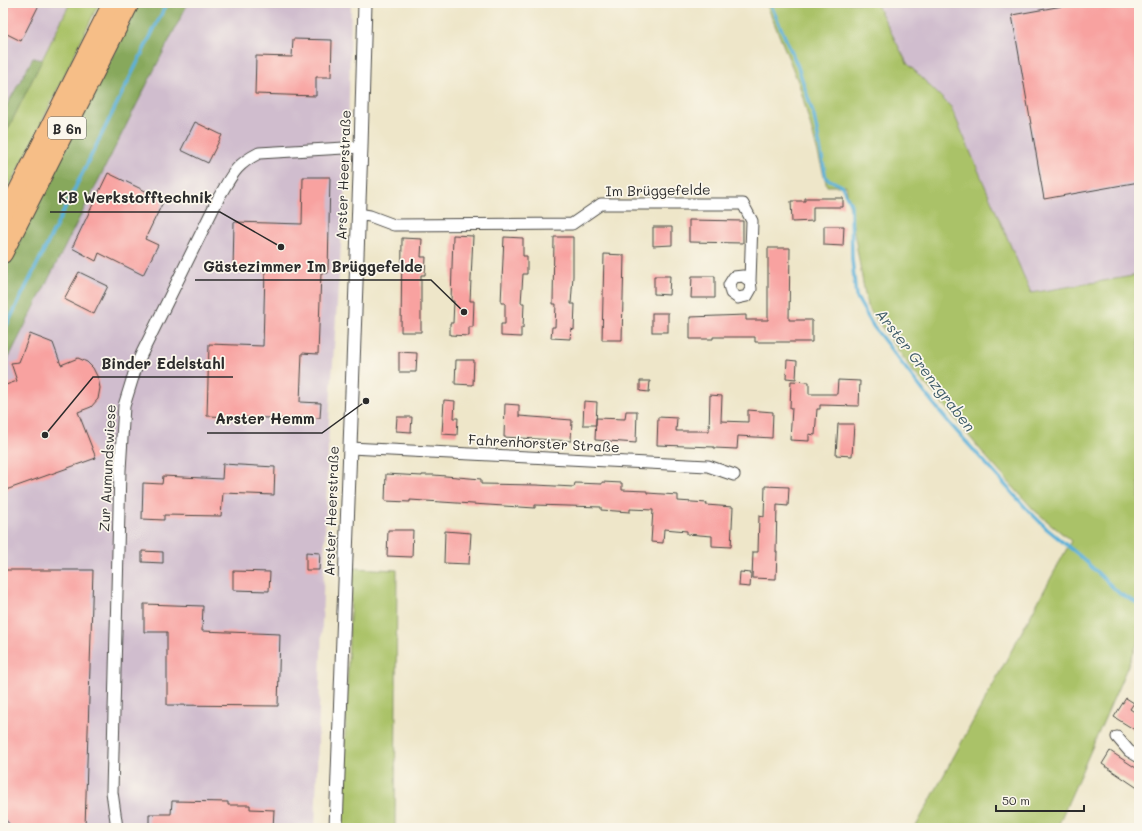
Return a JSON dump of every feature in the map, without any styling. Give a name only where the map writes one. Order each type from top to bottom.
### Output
[{"type":"highway","name":"B 6n","points":[[3,220],[112,3]]},
{"type":"highway","name":"B 6n","points":[[3,254],[130,3]]},
{"type":"street","name":"Arster Heerstraße","points":[[336,828],[365,3]]},
{"type":"street","name":"Zur Aumundswiese","points":[[117,828],[112,792],[120,470],[124,406],[137,364],[219,197],[234,171],[246,160],[259,153],[361,147]]},
{"type":"street","name":"Im Brüggefelde","points":[[358,214],[370,216],[394,225],[572,224],[601,204],[743,204],[752,221],[750,280]]},
{"type":"street","name":"Fahrenhorster Straße","points":[[350,448],[708,466],[734,475]]},
{"type":"street","points":[[1117,737],[1129,751],[1139,757]]},
{"type":"shaded area","points":[[3,3],[70,3],[42,60],[33,58],[3,112]]},
{"type":"shaded area","points":[[188,3],[351,3],[348,144],[329,420],[315,828],[3,828],[3,369]]},
{"type":"shaded area","points":[[876,3],[1139,3],[1139,275],[1031,293],[951,107],[907,63]]},
{"type":"green space","points":[[70,3],[99,3],[28,151],[3,198],[3,139]]},
{"type":"green space","points":[[139,3],[188,3],[3,369],[3,274]]},
{"type":"green space","points":[[766,3],[876,3],[907,63],[951,107],[1031,293],[1139,275],[1139,640],[1057,828],[915,828],[1071,541],[1034,510],[988,459],[931,390],[915,374],[867,306],[846,186],[827,186],[799,84]]},
{"type":"green space","points":[[33,58],[42,60],[3,139],[3,112]]},
{"type":"green space","points":[[352,568],[397,570],[395,828],[341,828]]},
{"type":"building","points":[[3,3],[34,3],[39,5],[21,41],[3,32]]},
{"type":"building","points":[[1079,3],[1139,3],[1139,182],[1044,199],[1012,15]]},
{"type":"building","points":[[293,39],[332,40],[331,77],[316,77],[316,96],[255,94],[256,56],[292,57]]},
{"type":"building","points":[[195,122],[222,135],[208,163],[181,150]]},
{"type":"building","points":[[108,173],[164,200],[145,239],[158,245],[143,275],[99,253],[96,261],[72,248]]},
{"type":"building","points":[[303,177],[330,177],[328,273],[321,273],[318,354],[302,353],[300,402],[321,403],[320,418],[300,417],[300,419],[207,416],[209,344],[263,346],[265,271],[233,270],[234,222],[302,224]]},
{"type":"building","points":[[805,198],[843,198],[843,207],[813,207],[813,221],[792,222],[791,201],[805,201]]},
{"type":"building","points":[[689,220],[743,221],[743,243],[689,242]]},
{"type":"building","points":[[824,226],[844,226],[843,246],[824,245]]},
{"type":"building","points":[[653,227],[672,227],[672,245],[653,246]]},
{"type":"building","points":[[453,235],[473,236],[470,301],[474,301],[473,327],[469,327],[469,336],[450,335],[450,323],[453,323],[454,301],[451,301]]},
{"type":"building","points":[[504,237],[523,238],[523,256],[527,256],[527,274],[523,274],[521,303],[524,303],[523,328],[521,327],[521,337],[501,336],[501,324],[505,324],[505,303],[501,303]]},
{"type":"building","points":[[554,237],[573,237],[571,304],[575,304],[574,330],[571,329],[570,339],[551,338],[552,327],[555,327],[556,304],[553,304]]},
{"type":"building","points":[[402,238],[422,239],[421,257],[426,257],[425,275],[421,275],[421,332],[401,332]]},
{"type":"building","points":[[768,248],[790,248],[789,320],[812,320],[812,342],[755,342],[755,337],[713,337],[713,339],[690,339],[690,317],[746,315],[746,320],[768,320]]},
{"type":"building","points":[[604,254],[624,255],[622,340],[602,340]]},
{"type":"building","points":[[79,272],[108,286],[94,314],[64,299]]},
{"type":"building","points":[[654,276],[670,276],[669,295],[654,294]]},
{"type":"building","points":[[692,276],[715,276],[715,298],[691,298]]},
{"type":"building","points":[[652,313],[668,313],[668,332],[652,332]]},
{"type":"building","points":[[30,334],[53,343],[61,365],[78,358],[87,362],[93,368],[98,378],[100,388],[98,399],[91,407],[78,412],[96,458],[3,491],[3,386],[17,381],[11,363],[19,362]]},
{"type":"building","points":[[399,352],[417,353],[416,372],[399,372]]},
{"type":"building","points":[[456,360],[474,360],[473,385],[455,384]]},
{"type":"building","points":[[787,360],[797,361],[796,379],[786,378]]},
{"type":"building","points":[[838,380],[860,381],[859,406],[820,405],[820,409],[817,409],[815,435],[809,434],[809,441],[790,440],[792,408],[790,408],[791,381],[809,382],[809,394],[837,394]]},
{"type":"building","points":[[640,381],[650,381],[649,392],[640,391]]},
{"type":"building","points":[[710,395],[722,396],[721,421],[748,422],[748,410],[773,412],[772,438],[738,436],[737,449],[657,445],[658,417],[677,418],[676,431],[709,431]]},
{"type":"building","points":[[444,400],[455,401],[454,418],[458,418],[457,435],[442,434]]},
{"type":"building","points":[[584,401],[597,402],[596,425],[583,425]]},
{"type":"building","points":[[505,404],[519,405],[519,416],[572,420],[571,441],[504,437]]},
{"type":"building","points":[[626,411],[637,411],[636,443],[595,440],[596,418],[625,419]]},
{"type":"building","points":[[397,417],[412,417],[411,432],[396,431]]},
{"type":"building","points":[[838,424],[854,424],[852,456],[836,455]]},
{"type":"building","points":[[223,464],[275,467],[274,495],[223,493],[221,516],[164,515],[164,520],[142,519],[143,483],[162,484],[163,476],[222,479]]},
{"type":"building","points":[[386,474],[422,476],[434,475],[481,479],[481,484],[574,487],[575,483],[622,483],[622,490],[647,491],[647,493],[678,495],[678,501],[733,507],[731,547],[712,546],[712,536],[687,534],[687,531],[664,529],[663,543],[651,542],[653,510],[630,509],[630,512],[601,510],[601,507],[535,505],[535,508],[410,500],[410,502],[385,501]]},
{"type":"building","points":[[765,486],[789,487],[788,506],[777,505],[776,579],[752,578],[753,552],[758,552],[759,516],[764,517]]},
{"type":"building","points":[[388,530],[413,530],[412,557],[387,556]]},
{"type":"building","points":[[445,531],[471,533],[469,564],[444,563]]},
{"type":"building","points":[[142,551],[163,552],[163,563],[142,562]]},
{"type":"building","points":[[306,552],[320,553],[319,570],[306,570]]},
{"type":"building","points":[[3,570],[93,570],[85,828],[13,828],[3,817]]},
{"type":"building","points":[[233,571],[270,572],[269,591],[233,590]]},
{"type":"building","points":[[740,572],[751,573],[750,587],[739,586]]},
{"type":"building","points":[[144,604],[203,606],[202,631],[280,634],[278,706],[167,705],[167,632],[144,632]]},
{"type":"building","points":[[1126,698],[1134,703],[1130,709],[1139,715],[1139,724],[1135,730],[1114,717]]},
{"type":"building","points":[[1110,751],[1139,770],[1139,789],[1102,764]]},
{"type":"building","points":[[172,801],[228,802],[228,805],[250,805],[250,809],[274,810],[273,828],[149,828],[149,814],[171,814]]},
{"type":"waterway","points":[[3,333],[167,3]]},
{"type":"waterway","name":"Arster Grenzgraben","points":[[770,3],[798,67],[814,116],[826,178],[842,186],[851,205],[852,259],[856,296],[873,326],[951,425],[1026,508],[1047,529],[1080,556],[1120,594],[1139,604]]},
{"type":"place","name":"KB Werkstofftechnik","points":[[281,247]]},
{"type":"place","name":"Gästezimmer Im Brüggefelde","points":[[464,312]]},
{"type":"place","name":"Arster Hemm","points":[[366,401]]},
{"type":"place","name":"Binder Edelstahl","points":[[45,435]]}]
